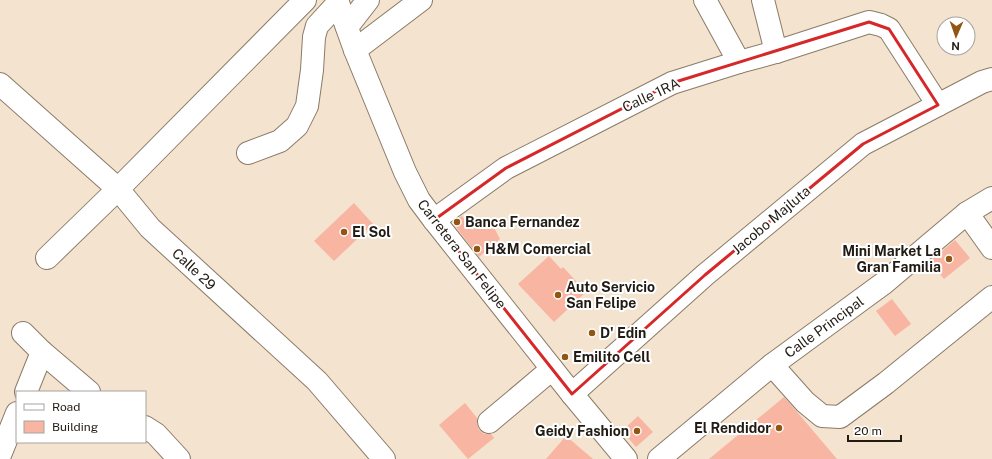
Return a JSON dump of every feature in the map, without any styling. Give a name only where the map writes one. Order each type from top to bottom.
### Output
[{"type":"street","points":[[47,258],[305,0]]},
{"type":"street","points":[[347,27],[368,0]]},
{"type":"street","points":[[355,50],[421,0]]},
{"type":"street","points":[[705,0],[739,62]]},
{"type":"street","points":[[763,0],[776,52]]},
{"type":"street","points":[[248,153],[280,141],[297,126],[307,106],[312,70],[314,37],[317,26],[338,1]]},
{"type":"street","name":"Carretera San Felipe","points":[[338,1],[355,50],[405,172],[419,200],[552,369],[626,459]]},
{"type":"street","name":"Calle 1RA","points":[[434,220],[506,168],[672,83],[869,22],[889,29],[938,106]]},
{"type":"street","name":"Jacobo Majluta","points":[[572,394],[705,275],[863,144],[992,78]]},
{"type":"street","name":"Calle 29","points":[[0,84],[118,188],[150,228],[317,381],[384,459]]},
{"type":"street","name":"Calle Principal","points":[[667,456],[772,365],[884,283],[967,213],[992,198]]},
{"type":"street","points":[[967,213],[992,248]]},
{"type":"street","points":[[772,365],[805,402],[822,416],[840,417],[886,383],[992,297]]},
{"type":"street","points":[[23,333],[42,352],[88,391]]},
{"type":"street","points":[[26,391],[42,352]]},
{"type":"street","points":[[489,422],[552,369]]},
{"type":"street","points":[[0,455],[16,415]]},
{"type":"street","points":[[146,428],[156,434],[179,459]]},
{"type":"highlighted area","points":[[869,22],[889,29],[938,105],[863,144],[705,275],[572,394],[434,220],[506,168],[672,83]]},
{"type":"building","name":"El Sol","points":[[354,203],[373,224],[334,261],[314,241]]},
{"type":"building","name":"H&M Comercial","points":[[462,216],[472,230],[489,218],[500,239],[479,257],[452,222]]},
{"type":"building","name":"Mini Market La Gran Familia","points":[[955,240],[970,258],[944,279],[930,261]]},
{"type":"building","name":"Auto Servicio San Felipe","points":[[549,256],[561,269],[563,267],[586,292],[554,322],[518,284]]},
{"type":"building","points":[[892,299],[911,324],[895,336],[876,311]]},
{"type":"building","name":"El Rendidor","points":[[784,397],[837,459],[709,459]]},
{"type":"building","points":[[465,403],[477,418],[479,430],[484,434],[491,434],[494,438],[468,459],[439,425]]},
{"type":"building","name":"Geidy Fashion","points":[[638,416],[653,432],[636,447],[622,431]]},
{"type":"building","points":[[566,436],[593,459],[546,459]]},
{"type":"place","name":"Banca Fernandez","points":[[457,222]]},
{"type":"place","name":"El Sol","points":[[344,232]]},
{"type":"place","name":"H&M Comercial","points":[[477,249]]},
{"type":"place","name":"Mini Market La Gran Familia","points":[[949,259]]},
{"type":"place","name":"Auto Servicio San Felipe","points":[[558,295]]},
{"type":"place","name":"D' Edin","points":[[592,333]]},
{"type":"place","name":"Emilito Cell","points":[[565,357]]},
{"type":"place","name":"El Rendidor","points":[[779,428]]},
{"type":"place","name":"Geidy Fashion","points":[[637,431]]}]
